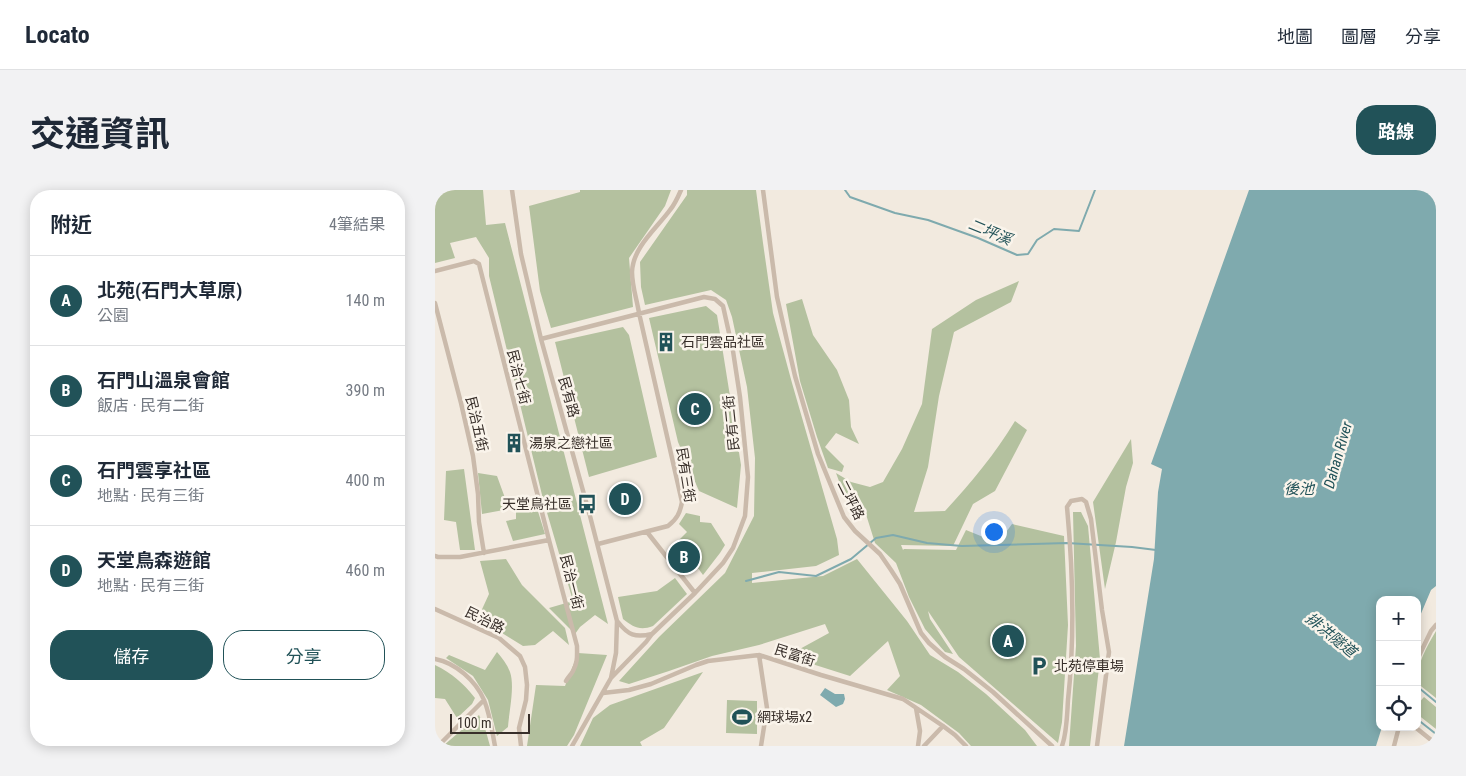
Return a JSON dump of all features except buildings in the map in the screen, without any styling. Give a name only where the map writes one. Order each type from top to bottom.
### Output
[{"type":"street","name":"民有路","points":[[512,190],[521,254],[541,339],[598,544],[617,621],[616,653],[611,678],[572,746]]},
{"type":"street","name":"民有三街","points":[[598,544],[668,526],[680,513],[682,502],[633,283],[634,261],[641,247],[672,209],[681,190]]},
{"type":"street","name":"二坪路","points":[[763,190],[777,297],[795,376],[818,454],[844,516],[855,531],[880,554],[891,570],[900,584],[921,633],[929,642],[945,657],[965,669],[993,692],[1052,746]]},
{"type":"street","name":"民治七街","points":[[435,271],[474,261],[479,264],[549,540]]},
{"type":"street","name":"民有二街","points":[[541,339],[704,297],[715,299],[723,306],[733,352],[748,477],[745,516],[741,528],[730,552],[718,569],[611,678]]},
{"type":"street","name":"民治五街","points":[[435,303],[473,456],[484,553]]},
{"type":"street","points":[[1062,746],[1070,685],[1073,631],[1072,574],[1067,507],[1071,501],[1082,499],[1086,502],[1091,519],[1109,652],[1097,746]]},
{"type":"street","points":[[647,532],[695,593]]},
{"type":"street","name":"民治一街","points":[[435,556],[438,558],[460,557],[549,540],[577,646],[578,658],[573,671],[566,681]]},
{"type":"street","name":"民治路","points":[[435,609],[499,638],[521,656],[525,667],[527,685],[526,700],[519,728],[521,746]]},
{"type":"street","points":[[617,621],[625,631],[632,635],[643,636],[653,634]]},
{"type":"street","points":[[1421,652],[1436,625]]},
{"type":"street","points":[[759,655],[767,708],[761,746]]},
{"type":"street","name":"民富街","points":[[603,693],[629,690],[651,684],[708,661],[759,655],[903,699],[943,726],[966,746]]},
{"type":"street","points":[[435,659],[441,660],[464,673],[484,700],[495,746]]},
{"type":"street","points":[[438,746],[484,700]]},
{"type":"street","points":[[916,707],[920,732],[918,746]]},
{"type":"street","points":[[924,746],[943,726]]},
{"type":"street","points":[[1394,746],[1398,731]]},
{"type":"street","points":[[1420,731],[1436,744]]},
{"type":"green space","points":[[435,190],[483,190],[486,225],[505,223],[608,624],[595,615],[580,627],[575,634],[549,608],[573,601],[543,499],[489,276],[489,258],[476,237],[450,243],[455,258],[435,263]]},
{"type":"green space","points":[[580,190],[671,190],[665,206],[629,258],[633,307],[551,328],[540,291],[529,206],[580,192]]},
{"type":"green space","points":[[687,190],[756,190],[773,313],[837,539],[839,555],[816,566],[752,573],[752,583],[823,576],[857,559],[907,621],[930,655],[958,672],[986,694],[1025,730],[1037,746],[971,746],[959,733],[921,705],[887,690],[900,676],[888,641],[850,676],[787,656],[829,633],[825,624],[759,645],[712,656],[629,684],[619,681],[659,637],[725,573],[754,516],[755,458],[747,387],[732,317],[726,300],[711,290],[645,305],[641,287],[640,262],[687,195]]},
{"type":"green space","points":[[1019,281],[1011,302],[954,332],[939,396],[928,467],[914,512],[945,511],[982,468],[1015,421],[1027,430],[995,491],[973,504],[953,546],[901,545],[903,550],[956,550],[966,530],[998,543],[1012,524],[1064,536],[1068,625],[1062,722],[1058,743],[959,657],[928,611],[930,619],[953,654],[945,652],[925,629],[909,597],[896,563],[875,543],[864,508],[843,492],[836,473],[851,482],[870,487],[883,482],[902,449],[922,404],[932,329],[976,300]]},
{"type":"green space","points":[[802,299],[813,335],[837,370],[849,400],[851,427],[859,444],[836,433],[825,447],[844,466],[842,472],[828,468],[800,381],[786,304]]},
{"type":"green space","points":[[706,306],[717,315],[741,465],[737,508],[699,491],[678,442],[649,318]]},
{"type":"green space","points":[[623,327],[629,335],[657,457],[589,477],[555,342]]},
{"type":"green space","points":[[1131,439],[1133,463],[1126,487],[1105,589],[1093,502]]},
{"type":"green space","points":[[464,469],[475,550],[460,550],[456,522],[444,520],[446,471]]},
{"type":"green space","points":[[478,473],[497,476],[509,509],[482,514]]},
{"type":"green space","points":[[536,505],[545,534],[513,541],[506,521],[516,519],[516,510]]},
{"type":"green space","points":[[1073,512],[1081,512],[1088,526],[1100,659],[1090,746],[1069,746],[1076,646]]},
{"type":"green space","points":[[686,513],[700,516],[700,522],[711,523],[725,545],[703,575],[679,540],[687,532],[679,524]]},
{"type":"green space","points":[[506,559],[522,585],[565,628],[569,645],[553,631],[535,645],[523,646],[478,618],[489,594],[480,561]]},
{"type":"green space","points":[[675,578],[687,594],[653,626],[637,627],[623,619],[618,597],[657,591]]},
{"type":"green space","points":[[1436,631],[1436,698],[1421,686],[1421,660]]},
{"type":"green space","points":[[497,652],[509,669],[512,684],[508,727],[497,736],[488,700],[473,676],[446,658],[449,655],[485,670]]},
{"type":"green space","points":[[578,653],[607,655],[574,735],[567,746],[527,746],[536,685],[565,686]]},
{"type":"green space","points":[[435,665],[457,679],[475,698],[472,704],[457,718],[445,699],[435,698]]},
{"type":"green space","points":[[703,672],[664,728],[640,742],[642,746],[580,746],[593,718],[610,705]]},
{"type":"green space","points":[[1424,697],[1436,707],[1436,729],[1421,717],[1421,700]]},
{"type":"green space","name":"網球場x2","points":[[727,700],[757,701],[757,734],[726,733]]},
{"type":"green space","points":[[479,715],[490,746],[443,746]]},
{"type":"water","name":"後池","points":[[1249,190],[1436,190],[1436,586],[1431,590],[1421,614],[1421,596],[1376,596],[1376,731],[1381,731],[1376,746],[1124,746],[1154,559],[1158,492],[1162,469],[1151,464]]},
{"type":"water","points":[[825,688],[835,694],[844,694],[843,704],[836,707],[820,695]]},
{"type":"waterway","name":"二坪溪","points":[[845,190],[850,197],[895,213],[928,220],[978,238],[1017,255],[1028,254],[1037,240],[1054,229],[1079,231],[1095,190]]},
{"type":"waterway","points":[[746,581],[779,572],[816,576],[851,559],[876,538],[893,535],[927,543],[962,546],[1067,543],[1156,550]]},
{"type":"waterway","name":"排洪隧道","points":[[1421,690],[1436,702]]},
{"type":"waterway","name":"排洪隧道","points":[[1421,722],[1436,734]]},
{"type":"place","name":"石門雲品社區","points":[[666,342]]},
{"type":"place","name":"石門雲享社區","points":[[695,409]]},
{"type":"place","name":"湯泉之戀社區","points":[[514,443]]},
{"type":"place","name":"天堂鳥森遊館","points":[[625,499]]},
{"type":"place","name":"天堂鳥社區","points":[[587,504]]},
{"type":"place","name":"石門山溫泉會館","points":[[684,557]]},
{"type":"place","name":"北苑(石門大草原)","points":[[1008,641]]},
{"type":"place","name":"北苑停車場","points":[[1039,666]]},
{"type":"place","name":"網球場x2","points":[[742,717]]},
{"type":"water label","name":"Dahan River","points":[[1338,455]]}]
